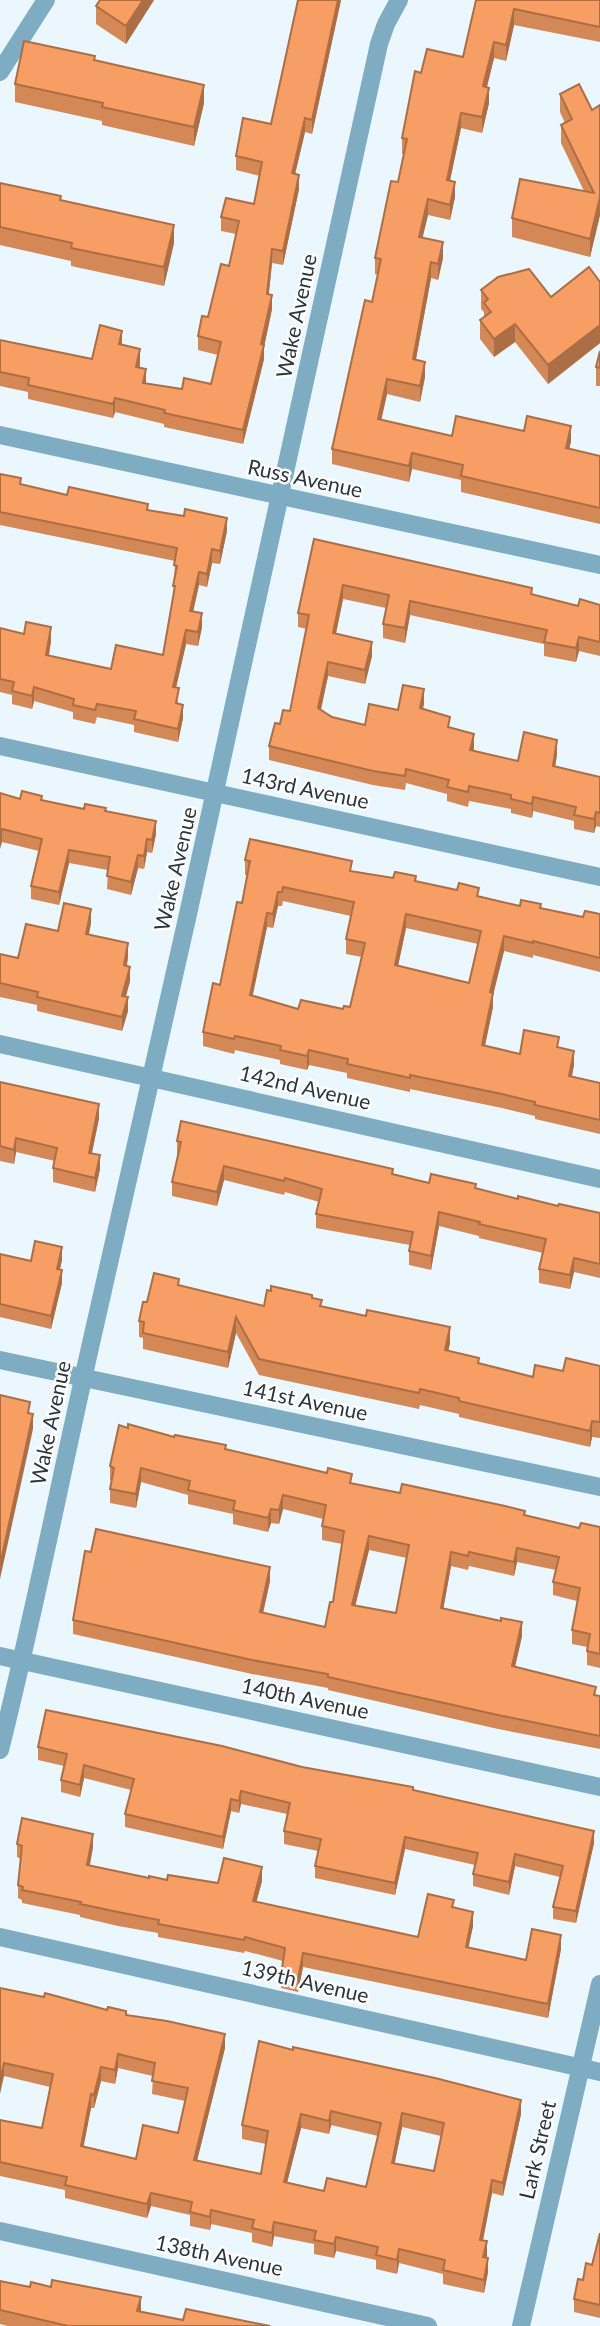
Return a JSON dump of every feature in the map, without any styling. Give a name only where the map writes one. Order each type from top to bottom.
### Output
[{"type":"street","points":[[0,72],[46,0]]},
{"type":"street","name":"Wake Avenue","points":[[0,1750],[217,793],[379,44],[399,0]]},
{"type":"street","name":"Russ Avenue","points":[[0,435],[600,565]]},
{"type":"street","name":"143rd Avenue","points":[[0,746],[600,877]]},
{"type":"street","name":"142nd Avenue","points":[[0,1044],[600,1179]]},
{"type":"street","name":"141st Avenue","points":[[0,1360],[600,1486]]},
{"type":"street","name":"140th Avenue","points":[[0,1656],[600,1787]]},
{"type":"street","name":"139th Avenue","points":[[0,1937],[600,2072]]},
{"type":"street","name":"Lark Street","points":[[521,2326],[600,1984]]},
{"type":"street","name":"138th Avenue","points":[[0,2231],[428,2326]]},
{"type":"building","points":[[100,0],[143,0],[126,26],[96,6]]},
{"type":"building","points":[[298,0],[338,0],[312,120],[305,118],[292,173],[299,175],[283,251],[272,249],[267,294],[272,295],[261,344],[264,345],[243,430],[164,413],[165,410],[115,398],[113,404],[28,385],[29,378],[0,372],[0,340],[92,359],[100,325],[122,331],[119,344],[140,349],[136,367],[146,369],[143,383],[182,389],[184,378],[211,384],[221,342],[198,336],[202,316],[208,317],[221,264],[229,266],[239,221],[221,217],[226,198],[254,204],[262,162],[236,156],[243,118],[271,124]]},
{"type":"building","points":[[476,0],[600,0],[600,27],[514,9],[506,45],[494,42],[483,86],[489,88],[482,117],[461,113],[447,180],[455,182],[450,205],[428,199],[419,237],[443,242],[438,264],[431,262],[413,359],[425,362],[420,386],[387,379],[378,419],[452,436],[456,416],[524,431],[527,416],[571,426],[566,448],[600,456],[600,508],[461,476],[463,465],[412,453],[409,466],[332,449],[365,300],[372,302],[381,259],[375,258],[391,181],[398,182],[407,139],[402,138],[415,71],[421,73],[427,49],[463,57]]},
{"type":"building","points":[[24,41],[95,56],[94,60],[204,85],[194,127],[15,84]]},
{"type":"building","points":[[579,84],[592,110],[600,105],[600,197],[590,239],[512,218],[520,179],[594,193],[561,125],[572,119],[560,94]]},
{"type":"building","points":[[0,183],[61,196],[60,200],[174,225],[164,267],[71,248],[72,243],[0,227]]},
{"type":"building","points":[[589,267],[600,282],[600,325],[548,365],[515,324],[494,339],[480,320],[491,312],[484,303],[488,299],[481,290],[498,277],[529,269],[551,297]]},
{"type":"building","points":[[600,351],[600,368],[596,367]]},
{"type":"building","points":[[0,474],[21,478],[20,484],[67,495],[69,487],[148,504],[147,510],[184,516],[185,509],[227,518],[220,551],[212,549],[207,574],[199,572],[190,611],[202,613],[198,632],[186,630],[173,687],[179,688],[176,703],[183,705],[178,729],[134,719],[136,711],[97,704],[95,710],[73,705],[74,699],[34,687],[32,696],[12,691],[14,682],[0,679],[0,628],[24,634],[26,622],[51,627],[46,655],[111,669],[116,645],[163,655],[175,586],[177,566],[174,565],[177,548],[0,512]]},
{"type":"building","points":[[314,539],[532,588],[531,594],[578,606],[580,599],[600,605],[600,642],[579,637],[576,648],[544,642],[547,630],[410,601],[405,628],[383,624],[389,595],[343,585],[333,633],[372,642],[365,670],[328,662],[318,708],[332,717],[365,725],[369,704],[398,710],[403,685],[424,689],[420,708],[450,717],[448,727],[474,734],[470,750],[518,761],[524,732],[557,740],[553,766],[600,777],[600,813],[596,812],[594,819],[574,815],[576,807],[533,797],[532,804],[511,799],[511,795],[469,786],[468,792],[447,787],[449,780],[406,769],[405,776],[373,771],[269,746],[275,723],[280,724],[283,710],[290,711],[309,615],[298,613]]},
{"type":"building","points":[[22,791],[42,796],[41,800],[84,809],[85,804],[106,808],[105,811],[156,821],[152,840],[147,839],[144,856],[138,855],[131,882],[107,876],[110,857],[69,850],[59,892],[31,886],[42,839],[2,829],[0,836],[0,793],[20,799]]},
{"type":"building","points":[[250,839],[352,861],[350,871],[393,878],[395,872],[416,876],[415,881],[457,890],[459,883],[479,888],[477,896],[520,906],[521,900],[541,904],[540,908],[583,917],[585,911],[600,914],[600,958],[504,936],[490,992],[493,993],[482,1045],[520,1054],[524,1030],[559,1037],[557,1047],[574,1051],[569,1076],[600,1083],[600,1120],[535,1105],[535,1102],[502,1094],[347,1064],[348,1059],[309,1050],[307,1056],[280,1050],[281,1046],[203,1032],[213,983],[220,985],[237,902],[242,903],[250,861],[245,860]],"holes":[[[283,887],[354,902],[346,939],[365,943],[350,1007],[344,1006],[343,1009],[301,1000],[298,1009],[250,995],[267,913],[273,914],[278,892],[282,892]],[[406,914],[481,931],[469,983],[395,965]]]},
{"type":"building","points":[[64,903],[91,909],[86,934],[128,943],[124,965],[130,967],[122,996],[128,997],[122,1017],[37,997],[38,992],[0,983],[0,954],[18,958],[26,924],[58,931]]},
{"type":"building","points":[[0,1082],[99,1104],[89,1153],[100,1155],[95,1178],[53,1168],[57,1148],[16,1138],[14,1150],[0,1146]]},
{"type":"building","points":[[181,1121],[393,1169],[392,1174],[429,1183],[431,1174],[476,1184],[475,1188],[518,1199],[518,1196],[600,1213],[600,1264],[574,1258],[570,1275],[539,1269],[546,1239],[439,1212],[431,1256],[409,1251],[413,1232],[316,1214],[322,1189],[285,1178],[284,1181],[224,1166],[217,1192],[172,1182],[181,1142],[177,1141]]},
{"type":"building","points":[[35,1241],[62,1247],[57,1269],[62,1270],[51,1316],[0,1304],[0,1254],[31,1261]]},
{"type":"building","points":[[154,1273],[179,1279],[178,1285],[264,1306],[267,1290],[271,1291],[271,1286],[312,1295],[312,1298],[322,1300],[320,1306],[366,1316],[367,1310],[450,1327],[445,1350],[479,1358],[478,1363],[533,1377],[535,1365],[563,1371],[566,1358],[600,1366],[600,1422],[592,1421],[590,1431],[459,1401],[459,1398],[420,1389],[419,1393],[259,1359],[236,1317],[228,1352],[143,1333],[144,1322],[139,1321]]},
{"type":"building","points":[[0,1395],[30,1402],[28,1413],[33,1414],[0,1565]]},
{"type":"building","points":[[128,1424],[174,1437],[175,1435],[226,1445],[225,1449],[327,1473],[328,1468],[352,1474],[350,1483],[400,1493],[402,1484],[505,1506],[525,1511],[524,1515],[579,1528],[581,1523],[600,1527],[600,1654],[587,1651],[590,1634],[572,1630],[580,1588],[553,1582],[559,1557],[517,1548],[514,1562],[469,1552],[468,1556],[451,1552],[441,1608],[501,1621],[501,1618],[522,1622],[512,1666],[596,1687],[594,1695],[600,1696],[600,1736],[73,1620],[85,1551],[91,1552],[96,1529],[270,1567],[260,1612],[325,1627],[330,1602],[333,1602],[344,1531],[322,1526],[326,1505],[283,1495],[279,1510],[271,1509],[268,1518],[233,1510],[235,1501],[188,1490],[190,1481],[141,1468],[136,1494],[110,1489],[114,1468],[110,1466],[119,1425],[128,1428]],"holes":[[[369,1536],[409,1545],[396,1613],[352,1605]]]},
{"type":"building","points":[[46,1710],[222,1746],[302,1767],[413,1787],[413,1790],[594,1831],[576,1911],[553,1907],[563,1866],[515,1854],[509,1882],[473,1874],[478,1853],[405,1837],[395,1883],[315,1866],[321,1839],[284,1831],[290,1803],[241,1791],[239,1801],[231,1799],[223,1837],[125,1814],[134,1779],[84,1765],[80,1785],[61,1780],[67,1754],[38,1747]]},
{"type":"building","points":[[22,1818],[93,1834],[87,1865],[149,1878],[167,1880],[168,1875],[218,1883],[224,1858],[262,1867],[253,1901],[418,1937],[428,1894],[454,1900],[452,1907],[473,1912],[466,1947],[526,1960],[532,1929],[561,1935],[548,2004],[303,1953],[298,1979],[281,1975],[285,1948],[245,1937],[244,1940],[158,1924],[159,1920],[22,1890],[23,1887],[18,1885],[22,1846],[17,1844]]},
{"type":"building","points":[[0,1988],[44,1997],[45,1993],[107,2010],[108,2007],[126,2011],[126,2015],[225,2034],[194,2160],[261,2174],[268,2131],[242,2125],[259,2041],[435,2078],[521,2100],[503,2183],[492,2180],[480,2240],[487,2241],[483,2257],[488,2258],[484,2280],[443,2270],[445,2260],[399,2249],[397,2260],[376,2255],[378,2247],[336,2237],[334,2244],[314,2240],[316,2231],[274,2222],[272,2233],[252,2228],[254,2220],[211,2210],[210,2217],[190,2212],[192,2202],[151,2193],[147,2204],[65,2185],[67,2177],[0,2162],[0,2120],[42,2128],[53,2074],[4,2063],[0,2080]],"holes":[[[118,2054],[155,2063],[152,2081],[188,2088],[178,2133],[143,2125],[136,2159],[81,2146],[91,2094],[94,2095],[101,2067],[115,2070]],[[331,2111],[381,2123],[366,2187],[327,2178],[324,2191],[284,2182],[301,2114],[329,2121]],[[402,2113],[444,2123],[434,2171],[392,2163]]]},
{"type":"building","points":[[600,2233],[600,2305],[574,2299],[578,2279],[583,2280],[586,2263],[592,2265]]},
{"type":"building","points":[[52,2280],[141,2297],[137,2311],[183,2320],[186,2309],[270,2326],[68,2326],[0,2310],[0,2281],[30,2287],[31,2282],[51,2287]]}]
